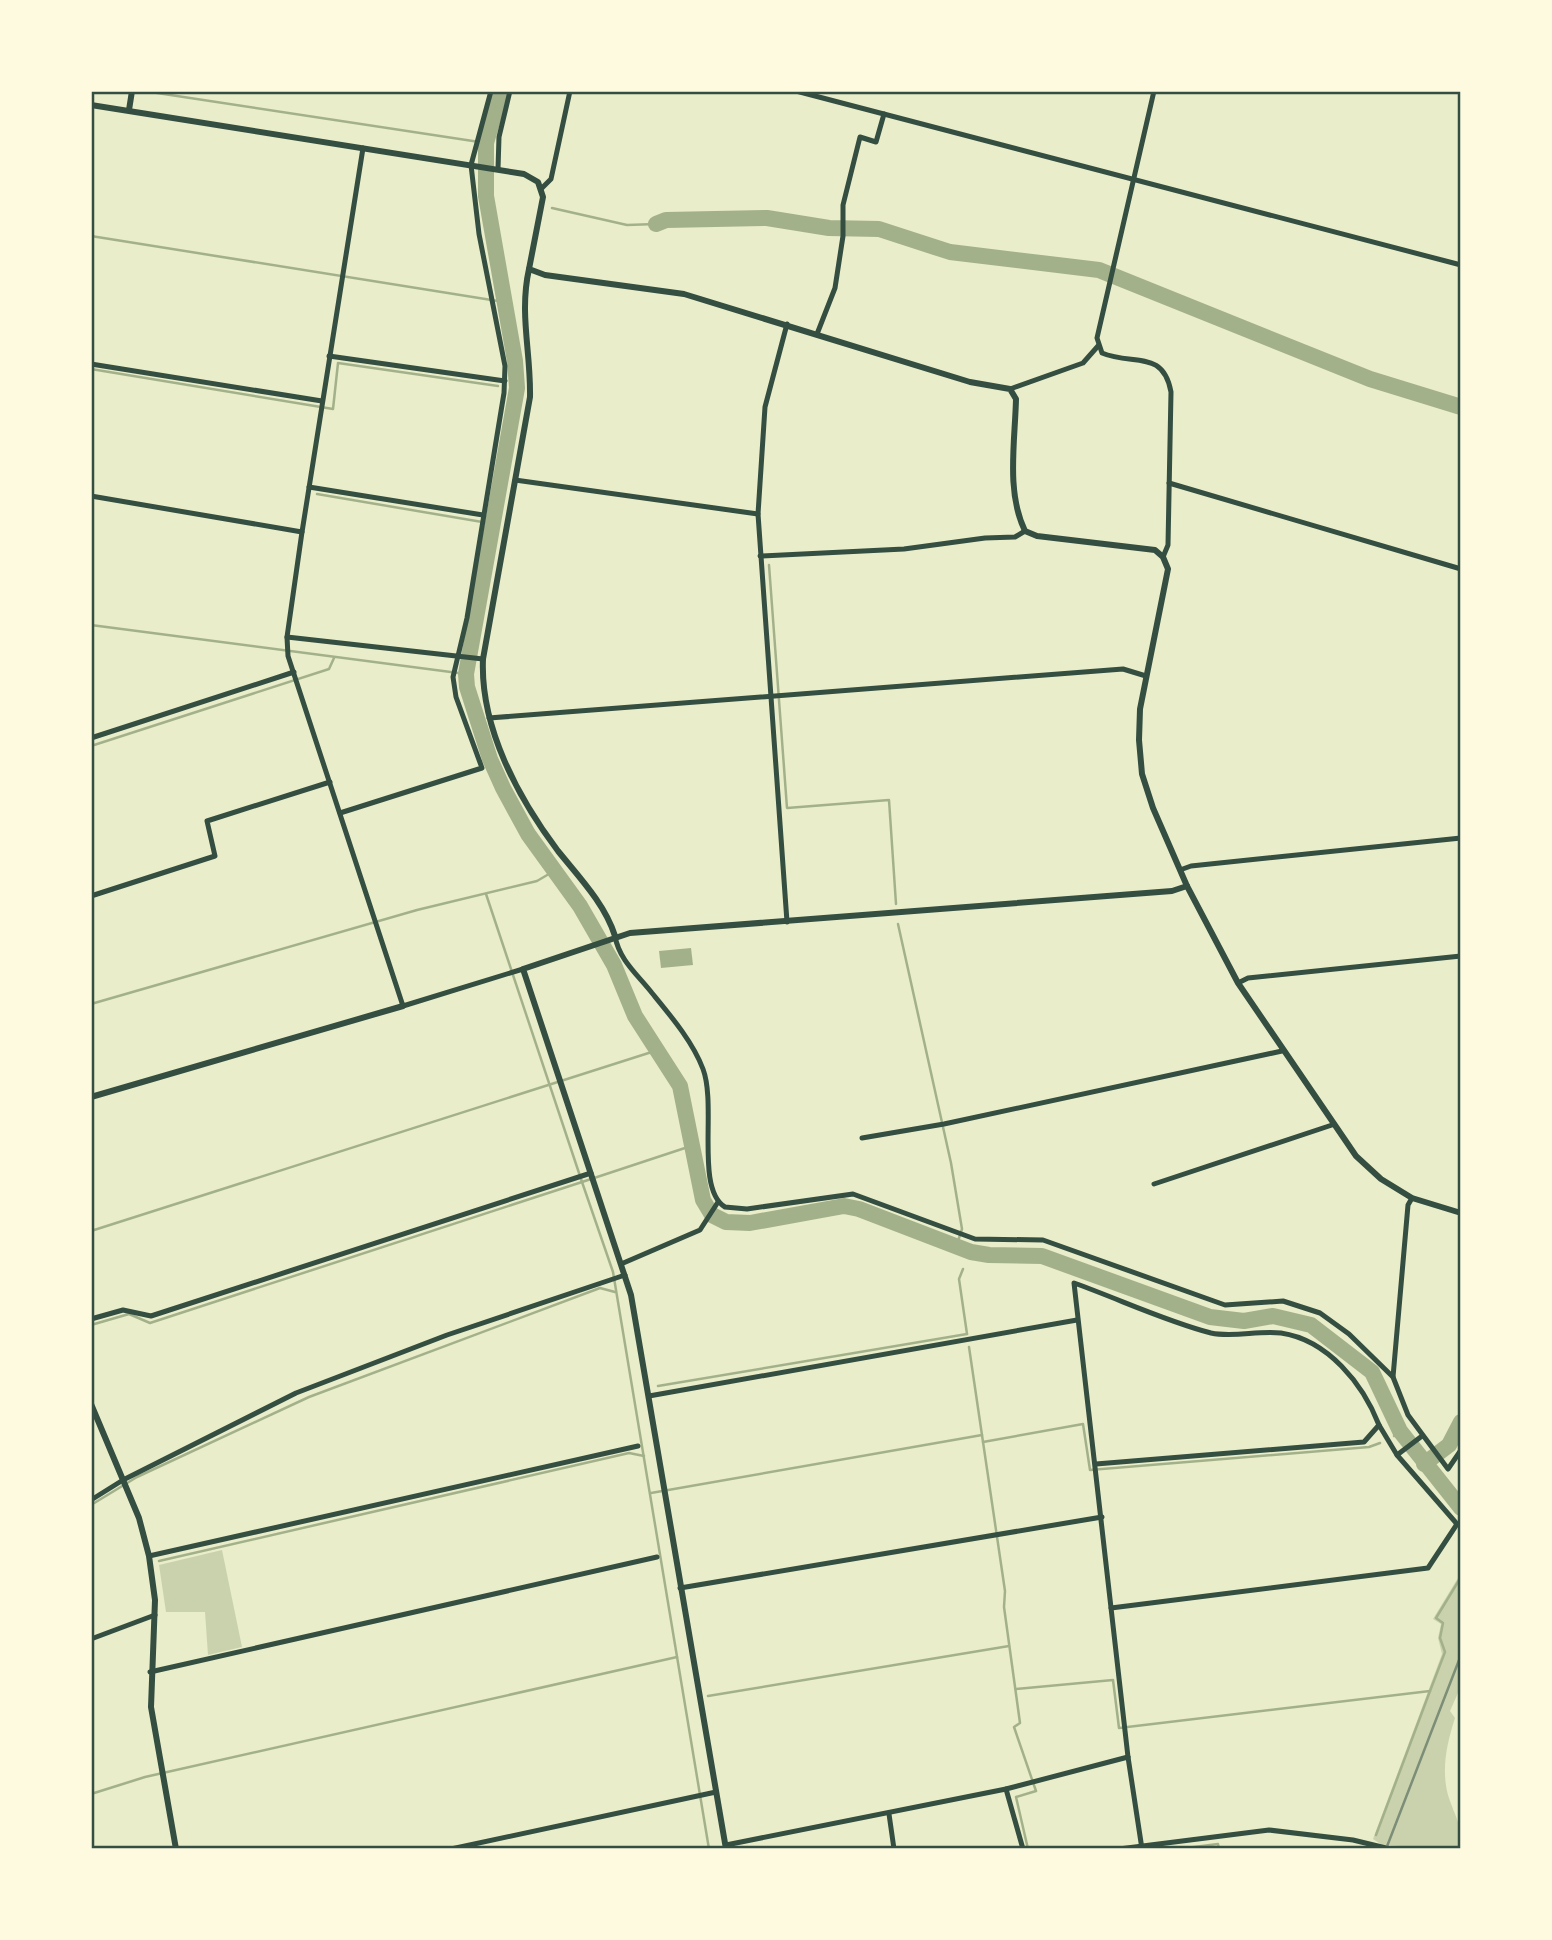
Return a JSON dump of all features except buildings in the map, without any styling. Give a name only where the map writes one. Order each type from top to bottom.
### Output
[{"type":"street","points":[[340,813],[482,768],[456,697],[454,673],[467,618],[505,381],[494,305],[479,234],[471,165],[491,91]]},
{"type":"street","points":[[498,169],[499,137],[510,91]]},
{"type":"street","points":[[542,188],[551,180],[570,91]]},
{"type":"street","points":[[796,91],[1461,265]]},
{"type":"street","points":[[529,269],[545,275],[684,294],[970,382],[1010,389],[1083,363],[1098,346],[1112,265],[1154,91]]},
{"type":"street","points":[[129,110],[132,93]]},
{"type":"street","points":[[91,105],[498,169],[534,178],[542,188],[543,197],[523,298],[530,397],[480,659],[484,701],[511,772],[535,818],[600,905],[616,946],[631,970],[652,992],[702,1066],[710,1107],[708,1175],[718,1202],[725,1207],[747,1209],[853,1194],[964,1236],[991,1241],[1043,1240],[1224,1305],[1283,1301],[1304,1307],[1320,1313],[1349,1334],[1393,1377],[1408,1415],[1448,1469],[1461,1450]]},
{"type":"street","points":[[817,334],[835,288],[843,236],[843,205],[860,137],[876,142],[884,114]]},
{"type":"street","points":[[363,148],[321,405],[287,645],[288,656],[403,1006]]},
{"type":"street","points":[[787,324],[765,407],[758,514],[787,922]]},
{"type":"street","points":[[1098,346],[1102,353],[1112,357],[1148,361],[1161,366],[1169,377],[1168,545],[1163,557]]},
{"type":"street","points":[[329,356],[505,381]]},
{"type":"street","points":[[91,364],[321,405]]},
{"type":"street","points":[[1010,389],[1016,399],[1014,497],[1025,531],[1037,536],[1155,550],[1163,557],[1168,569],[1139,719],[1142,774],[1187,887],[1238,983],[1332,1125],[1356,1156],[1381,1179],[1412,1198],[1461,1213]]},
{"type":"street","points":[[515,480],[758,514]]},
{"type":"street","points":[[1170,483],[1461,569]]},
{"type":"street","points":[[309,487],[483,520]]},
{"type":"street","points":[[91,496],[302,532]]},
{"type":"street","points":[[760,556],[904,549],[985,538],[1015,537],[1025,531]]},
{"type":"street","points":[[288,636],[480,659]]},
{"type":"street","points":[[489,718],[1124,669],[1146,676]]},
{"type":"street","points":[[91,737],[295,674]]},
{"type":"street","points":[[91,896],[215,856],[207,821],[330,782]]},
{"type":"street","points":[[1180,870],[1191,866],[1461,838]]},
{"type":"street","points":[[91,1097],[403,1006],[595,945],[612,937],[1172,891],[1187,887]]},
{"type":"street","points":[[1238,983],[1248,978],[1461,956]]},
{"type":"street","points":[[516,971],[561,1082],[588,1177],[621,1264],[621,1276],[649,1396],[666,1490],[680,1588],[726,1847],[1006,1789],[1128,1757]]},
{"type":"street","points":[[862,1138],[940,1125],[1282,1051]]},
{"type":"street","points":[[1154,1184],[1332,1125]]},
{"type":"street","points":[[91,1319],[123,1310],[151,1316],[588,1177]]},
{"type":"street","points":[[1393,1377],[1408,1205],[1412,1198]]},
{"type":"street","points":[[621,1264],[700,1230],[718,1202]]},
{"type":"street","points":[[91,1500],[296,1393],[447,1335],[621,1276]]},
{"type":"street","points":[[1111,1608],[1428,1568],[1457,1524],[1397,1455],[1379,1424],[1368,1397],[1354,1378],[1320,1349],[1297,1337],[1280,1333],[1211,1333],[1074,1283],[1111,1608],[1127,1727],[1128,1757],[1142,1848]]},
{"type":"street","points":[[649,1396],[1077,1320]]},
{"type":"street","points":[[91,1404],[125,1483],[149,1556],[155,1615],[150,1672],[151,1707],[176,1849]]},
{"type":"street","points":[[1097,1467],[1364,1442],[1379,1424]]},
{"type":"street","points":[[1397,1455],[1422,1436]]},
{"type":"street","points":[[149,1556],[638,1446]]},
{"type":"street","points":[[680,1588],[1102,1517]]},
{"type":"street","points":[[150,1672],[657,1558]]},
{"type":"street","points":[[91,1639],[155,1615]]},
{"type":"street","points":[[1006,1789],[1024,1849]]},
{"type":"street","points":[[451,1849],[716,1792]]},
{"type":"street","points":[[889,1814],[894,1849]]},
{"type":"street","points":[[1119,1849],[1269,1830],[1353,1840],[1390,1849]]},
{"type":"shaded area","points":[[691,948],[693,965],[661,968],[659,951]]},
{"type":"shaded area","points":[[222,1550],[242,1647],[208,1655],[205,1612],[166,1612],[159,1565]]},
{"type":"shaded area","points":[[1461,1573],[1461,1686],[1450,1711],[1455,1718],[1447,1746],[1445,1776],[1448,1795],[1459,1826],[1461,1849],[1382,1845],[1373,1839],[1442,1654],[1438,1638],[1441,1624],[1433,1619]]},
{"type":"waterway","points":[[144,91],[486,143]]},
{"type":"waterway","points":[[501,91],[486,143],[486,196],[515,361],[517,388],[466,674],[467,687],[490,759],[503,788],[528,834],[580,906],[614,965],[635,1016],[680,1086],[703,1200],[712,1215],[726,1222],[750,1223],[844,1206],[859,1209],[971,1252],[1042,1256],[1210,1317],[1244,1321],[1273,1316],[1311,1325],[1372,1372],[1400,1431],[1461,1508]]},
{"type":"waterway","points":[[552,208],[627,225],[656,224]]},
{"type":"waterway","points":[[656,224],[666,220],[767,218],[829,228],[879,229],[950,252],[1099,270],[1370,379],[1461,407]]},
{"type":"waterway","points":[[91,236],[504,302]]},
{"type":"waterway","points":[[91,369],[333,409],[338,363],[498,386]]},
{"type":"waterway","points":[[511,388],[517,388]]},
{"type":"waterway","points":[[317,494],[494,524]]},
{"type":"waterway","points":[[769,565],[787,808],[889,800],[896,904]]},
{"type":"waterway","points":[[91,625],[466,674]]},
{"type":"waterway","points":[[91,746],[329,669],[334,658]]},
{"type":"waterway","points":[[91,1004],[417,910],[537,881],[554,871]]},
{"type":"waterway","points":[[486,894],[582,1182],[691,1146]]},
{"type":"waterway","points":[[898,924],[951,1163],[962,1229],[956,1247]]},
{"type":"waterway","points":[[91,1231],[658,1050]]},
{"type":"waterway","points":[[91,1325],[129,1314],[150,1323],[582,1182],[613,1272],[709,1849]]},
{"type":"waterway","points":[[968,1257],[971,1252]]},
{"type":"waterway","points":[[963,1269],[959,1279],[967,1334]]},
{"type":"waterway","points":[[91,1505],[137,1477],[309,1397],[600,1288],[615,1292]]},
{"type":"waterway","points":[[658,1386],[967,1334]]},
{"type":"waterway","points":[[969,1347],[1005,1591],[1004,1607],[1020,1723],[1014,1727],[1036,1791],[1016,1797],[1028,1849]]},
{"type":"waterway","points":[[1424,1464],[1449,1445],[1461,1422]]},
{"type":"waterway","points":[[983,1442],[1083,1424],[1090,1470],[1369,1447],[1380,1443]]},
{"type":"waterway","points":[[1394,1436],[1400,1431]]},
{"type":"waterway","points":[[651,1493],[982,1435]]},
{"type":"waterway","points":[[159,1561],[629,1453],[644,1456]]},
{"type":"waterway","points":[[1016,1689],[1113,1680],[1119,1728],[1430,1691],[1445,1652],[1440,1638],[1443,1623],[1436,1618],[1461,1577]]},
{"type":"waterway","points":[[708,1696],[1009,1646]]},
{"type":"waterway","points":[[91,1794],[145,1777],[677,1657]]},
{"type":"waterway","points":[[1376,1835],[1430,1691]]},
{"type":"waterway","points":[[1178,1849],[1218,1844],[1219,1849]]},
{"type":"railway","points":[[1386,1849],[1461,1655]]}]
